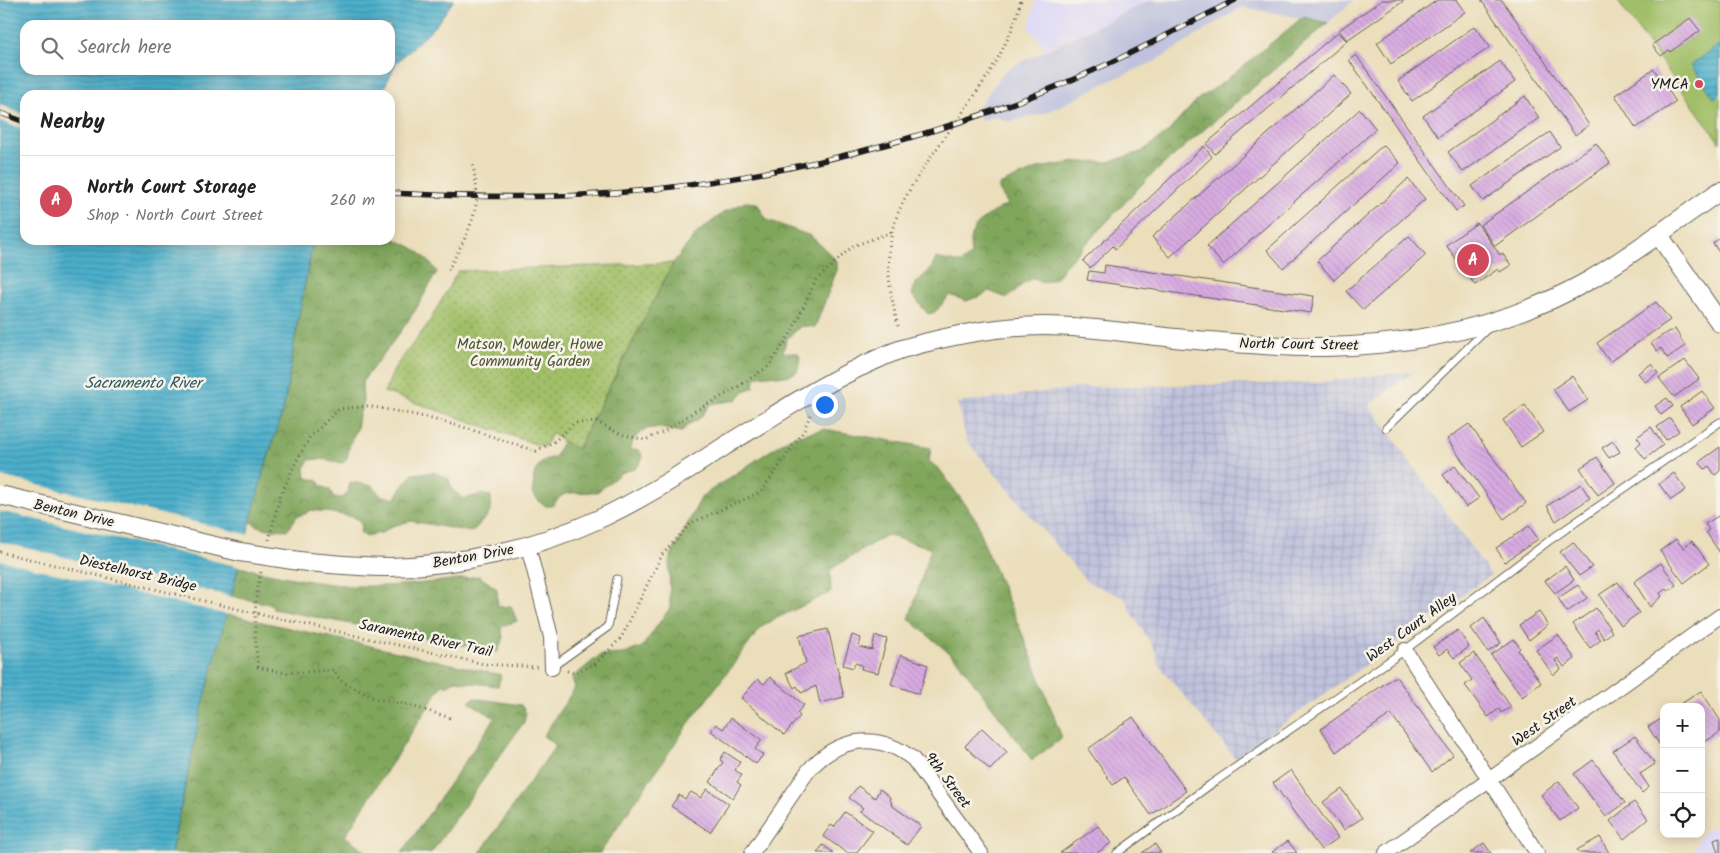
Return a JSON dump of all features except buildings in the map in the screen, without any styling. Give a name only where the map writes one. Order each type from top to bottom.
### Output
[{"type":"street","name":"North Court Street","points":[[903,348],[941,338],[998,329],[1043,326],[1289,346],[1369,345],[1430,337],[1466,330],[1536,306],[1585,282],[1635,252],[1720,191]]},
{"type":"street","points":[[1658,234],[1720,323]]},
{"type":"street","name":"Benton Drive","points":[[0,495],[240,552],[299,561],[350,566],[419,565],[475,558],[528,546],[594,522],[640,498],[810,392],[903,348]]},
{"type":"street","points":[[528,546],[551,637],[552,668]]},
{"type":"street","name":"West Street","points":[[1386,853],[1720,616]]},
{"type":"street","points":[[1405,650],[1537,853]]},
{"type":"street","name":"9th Street","points":[[752,853],[818,759],[831,750],[855,742],[878,743],[899,748],[913,760],[981,853]]},
{"type":"lane","points":[[1386,428],[1498,319]]},
{"type":"lane","name":"West Court Alley","points":[[1117,853],[1210,785],[1405,650],[1550,540],[1720,422]]},
{"type":"lane","points":[[552,668],[608,627],[617,579]]},
{"type":"path","points":[[898,326],[890,294],[889,256],[892,232],[898,212],[911,187],[998,59],[1017,17],[1021,0]]},
{"type":"path","points":[[448,270],[464,239],[476,205],[473,165]]},
{"type":"path","points":[[267,548],[280,496],[296,462],[310,436],[339,409],[368,406],[416,415],[463,427],[536,451],[555,441],[574,423],[597,422],[620,434],[645,440],[663,432],[769,366],[791,332],[816,280],[853,246],[892,232]]},
{"type":"path","name":"Saramento River Trail","points":[[271,617],[484,664],[552,668],[574,673],[595,664],[621,638],[662,554],[691,523],[761,492],[803,432],[810,415]]},
{"type":"path","name":"Diestelhorst Bridge","points":[[0,552],[271,617]]},
{"type":"path","points":[[262,567],[255,595],[254,634],[258,667],[285,673],[333,670],[341,681],[375,699],[405,704],[451,718]]},
{"type":"shaded area","points":[[1035,0],[1151,0],[1046,49],[1029,28]]},
{"type":"shaded area","points":[[1151,0],[1354,0],[1328,23],[1242,7],[1156,61],[1042,114],[1009,122],[994,116],[981,121],[977,109],[1005,70]]},
{"type":"shaded area","points":[[1415,371],[1369,405],[1491,575],[1235,758],[1163,670],[1158,662],[1156,652],[1130,610],[1126,600],[1087,582],[967,441],[957,403],[1084,387],[1311,383]]},
{"type":"shaded area","points":[[1720,824],[1720,853],[1692,853],[1700,838],[1705,838],[1705,832]]},
{"type":"green space","name":"YMCA","points":[[1617,0],[1720,0],[1720,143]]},
{"type":"green space","points":[[1303,17],[1328,23],[1148,178],[1064,267],[1056,278],[1042,283],[1034,278],[1030,279],[1007,298],[989,291],[966,301],[950,295],[935,312],[928,314],[912,295],[915,284],[931,269],[936,258],[961,263],[971,255],[971,236],[978,224],[1008,204],[999,190],[999,185],[1039,168],[1075,162],[1108,162],[1141,152],[1167,133],[1198,99],[1221,84]]},
{"type":"green space","points":[[745,202],[757,203],[767,220],[811,236],[837,261],[837,270],[815,327],[801,326],[786,340],[783,353],[798,353],[800,358],[797,372],[785,376],[765,375],[755,378],[754,387],[744,391],[736,400],[711,404],[699,419],[687,425],[682,432],[657,428],[644,430],[634,440],[629,450],[639,450],[643,457],[636,468],[621,473],[597,492],[568,493],[561,496],[552,506],[546,506],[540,502],[532,493],[537,468],[544,460],[555,458],[563,440],[578,449],[673,263],[697,233],[723,213]]},
{"type":"green space","points":[[395,239],[416,250],[437,272],[401,331],[362,382],[363,404],[347,458],[343,463],[321,459],[309,460],[305,468],[306,478],[318,480],[320,485],[330,490],[333,497],[343,498],[348,492],[350,482],[372,485],[380,495],[395,499],[413,474],[434,472],[449,479],[452,490],[465,499],[481,494],[491,496],[491,512],[472,532],[411,521],[392,526],[381,533],[365,536],[360,532],[362,526],[357,518],[310,510],[305,514],[297,516],[288,530],[268,529],[250,521],[284,407],[312,245],[395,245]]},
{"type":"green space","name":"Matson, Mowder, Howe Community Garden","points":[[673,263],[577,449],[552,434],[544,447],[384,392],[396,366],[428,324],[458,271]]},
{"type":"green space","points":[[824,429],[931,448],[929,461],[940,470],[977,521],[982,539],[1029,650],[1062,738],[1032,760],[957,660],[909,619],[931,548],[886,535],[830,570],[831,592],[763,625],[689,723],[600,853],[480,853],[556,745],[543,736],[575,688],[572,678],[600,655],[623,654],[642,647],[670,608],[669,560],[702,496],[791,437]]},
{"type":"green space","points":[[239,567],[314,582],[360,586],[419,584],[479,576],[497,589],[498,607],[511,606],[517,621],[501,627],[503,637],[498,652],[273,609],[273,605],[231,596]]},
{"type":"green space","points":[[226,614],[501,675],[498,686],[455,681],[448,685],[442,685],[345,836],[368,853],[171,853],[200,716]]},
{"type":"green space","points":[[474,698],[521,705],[526,713],[524,722],[431,853],[402,853],[495,718],[469,702]]},
{"type":"water","name":"Sacramento River","points":[[0,0],[454,0],[436,25],[395,65],[395,20],[20,20],[20,75],[390,75],[383,90],[20,90],[20,245],[312,245],[284,407],[263,473],[200,716],[171,853],[0,853]]},
{"type":"water","points":[[1720,44],[1720,94],[1714,98],[1691,65]]},
{"type":"pier","points":[[0,105],[20,113],[20,128],[0,121]]},
{"type":"pier","points":[[0,476],[250,535],[241,567],[0,511]]},
{"type":"pier","points":[[0,542],[233,597],[229,615],[0,560]]},
{"type":"railway","points":[[395,193],[502,197],[615,193],[724,180],[831,158],[937,129],[1040,93],[1114,61],[1235,0]]},
{"type":"railway","points":[[0,113],[20,120]]},
{"type":"place","name":"YMCA","points":[[1699,84]]},
{"type":"place","name":"North Court Storage","points":[[1473,260]]}]
